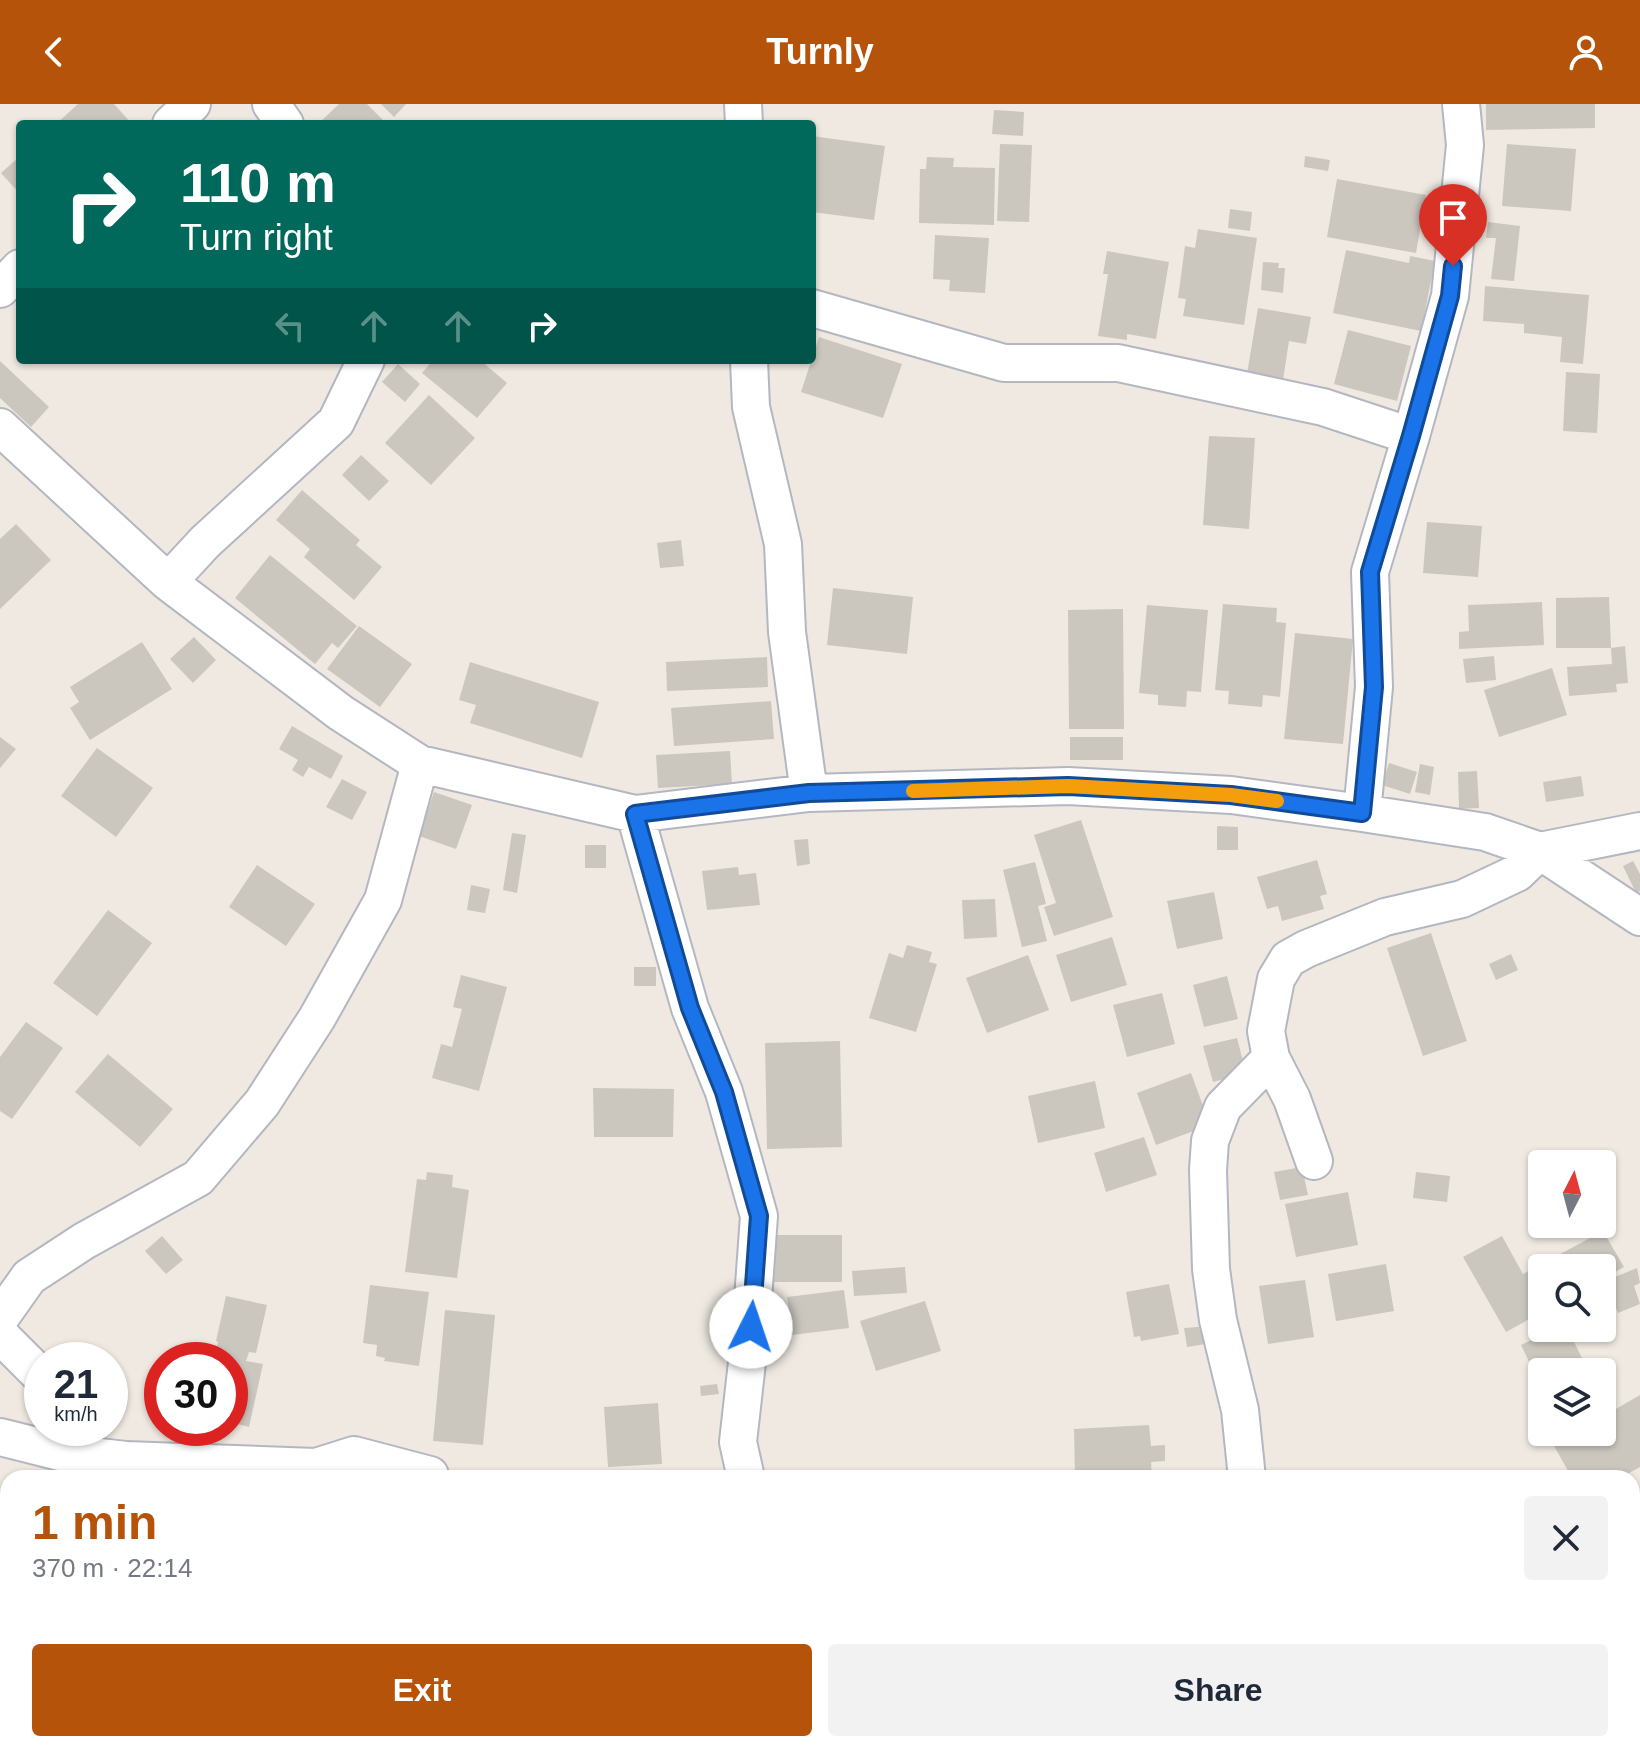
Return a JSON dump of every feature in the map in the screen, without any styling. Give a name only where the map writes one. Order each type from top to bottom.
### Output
[{"type":"street","points":[[175,120],[192,104]]},
{"type":"street","points":[[1362,813],[1374,687],[1370,572],[1450,296],[1465,145],[1461,104]]},
{"type":"street","points":[[0,289],[16,272]]},
{"type":"street","points":[[816,309],[1004,363],[1118,363],[1323,407],[1411,436]]},
{"type":"street","points":[[168,582],[205,542],[336,422],[364,364]]},
{"type":"street","points":[[749,364],[751,407],[783,544],[787,632],[809,793]]},
{"type":"street","points":[[0,427],[168,582],[341,713],[420,764],[635,814],[809,793],[1068,786],[1231,795],[1485,832],[1540,851],[1640,917]]},
{"type":"street","points":[[0,1318],[29,1277],[84,1241],[198,1178],[262,1103],[317,1018],[383,900],[420,764]]},
{"type":"street","points":[[635,814],[690,1008],[724,1092],[759,1216],[738,1442],[744,1470]]},
{"type":"street","points":[[1314,1161],[1292,1099],[1271,1058],[1266,1031],[1276,979],[1288,959],[1385,917],[1462,899],[1517,873],[1540,851],[1640,831]]},
{"type":"street","points":[[1246,1470],[1240,1410],[1218,1320],[1211,1269],[1208,1170],[1210,1141],[1223,1107],[1271,1058]]},
{"type":"street","points":[[0,1335],[24,1359]]},
{"type":"street","points":[[0,1437],[64,1453],[126,1460],[316,1467],[354,1455],[411,1470]]},
{"type":"street","points":[[112,1446],[126,1460]]},
{"type":"building","points":[[78,104],[114,104],[128,120],[60,120]]},
{"type":"building","points":[[339,104],[367,104],[383,120],[322,120]]},
{"type":"building","points":[[381,104],[406,104],[394,117]]},
{"type":"building","points":[[1486,104],[1595,104],[1595,128],[1486,130]]},
{"type":"building","points":[[994,110],[1024,112],[1023,136],[992,134]]},
{"type":"building","points":[[816,137],[885,146],[874,220],[816,213]]},
{"type":"building","points":[[1000,144],[1032,145],[1029,222],[997,221]]},
{"type":"building","points":[[1507,144],[1576,149],[1571,211],[1502,206]]},
{"type":"building","points":[[1305,156],[1330,160],[1328,171],[1304,167]]},
{"type":"building","points":[[927,157],[954,158],[953,167],[995,168],[994,225],[919,223],[920,169],[926,169]]},
{"type":"building","points":[[16,160],[16,190],[1,173]]},
{"type":"building","points":[[1337,179],[1426,195],[1416,253],[1327,237]]},
{"type":"building","points":[[1230,209],[1252,212],[1250,231],[1228,228]]},
{"type":"building","points":[[1488,222],[1520,226],[1514,281],[1491,279],[1496,238],[1486,238]]},
{"type":"building","points":[[1198,229],[1257,238],[1244,325],[1183,316],[1186,299],[1178,298],[1185,246],[1195,248]]},
{"type":"building","points":[[935,235],[989,238],[985,293],[949,291],[950,280],[933,279]]},
{"type":"building","points":[[1346,250],[1409,263],[1410,256],[1435,261],[1421,331],[1333,313]]},
{"type":"building","points":[[1107,251],[1169,262],[1156,339],[1127,334],[1127,340],[1098,336],[1108,274],[1103,274]]},
{"type":"building","points":[[1263,262],[1279,263],[1278,268],[1285,268],[1283,293],[1261,290]]},
{"type":"building","points":[[1485,286],[1589,295],[1583,364],[1560,362],[1562,337],[1524,333],[1524,324],[1483,321]]},
{"type":"building","points":[[1258,308],[1311,317],[1306,344],[1289,341],[1283,380],[1247,374]]},
{"type":"building","points":[[1348,330],[1411,346],[1397,401],[1334,384]]},
{"type":"building","points":[[819,337],[902,364],[883,418],[801,392],[810,364],[816,364]]},
{"type":"building","points":[[0,361],[49,407],[31,427],[0,398]]},
{"type":"building","points":[[398,364],[420,384],[405,402],[382,382]]},
{"type":"building","points":[[430,364],[485,364],[507,383],[477,418],[422,373]]},
{"type":"building","points":[[1566,372],[1600,374],[1597,433],[1563,431]]},
{"type":"building","points":[[429,395],[475,438],[431,485],[385,443]]},
{"type":"building","points":[[1209,436],[1255,438],[1249,529],[1203,525]]},
{"type":"building","points":[[361,455],[389,481],[369,501],[342,475]]},
{"type":"building","points":[[302,490],[360,540],[356,545],[382,567],[354,600],[304,557],[310,549],[276,520]]},
{"type":"building","points":[[1427,522],[1482,526],[1478,577],[1423,573]]},
{"type":"building","points":[[16,524],[51,560],[0,609],[0,539]]},
{"type":"building","points":[[681,540],[684,566],[660,568],[657,543]]},
{"type":"building","points":[[270,555],[357,626],[338,648],[332,643],[315,664],[235,598]]},
{"type":"building","points":[[833,588],[913,597],[907,654],[827,645]]},
{"type":"building","points":[[1609,597],[1611,648],[1556,648],[1556,598]]},
{"type":"building","points":[[1542,602],[1544,645],[1459,649],[1459,632],[1469,631],[1468,605]]},
{"type":"building","points":[[1223,604],[1277,608],[1276,622],[1286,623],[1280,697],[1263,695],[1262,707],[1228,704],[1229,691],[1215,690]]},
{"type":"building","points":[[1147,605],[1208,610],[1201,692],[1187,691],[1186,707],[1158,705],[1158,695],[1139,693]]},
{"type":"building","points":[[1123,609],[1124,729],[1069,729],[1068,610]]},
{"type":"building","points":[[359,626],[412,664],[380,707],[327,669]]},
{"type":"building","points":[[1295,633],[1353,639],[1343,744],[1284,739]]},
{"type":"building","points":[[194,637],[216,660],[193,683],[170,659]]},
{"type":"building","points":[[142,642],[172,689],[90,740],[70,708],[79,702],[70,687]]},
{"type":"building","points":[[1625,646],[1628,683],[1616,684],[1617,692],[1569,696],[1567,667],[1612,664],[1611,648]]},
{"type":"building","points":[[1494,656],[1496,680],[1466,683],[1463,659]]},
{"type":"building","points":[[767,657],[768,687],[667,691],[666,662]]},
{"type":"building","points":[[470,662],[599,702],[582,758],[470,723],[476,705],[459,700]]},
{"type":"building","points":[[1552,668],[1567,715],[1499,737],[1484,690]]},
{"type":"building","points":[[771,701],[774,739],[674,746],[671,708]]},
{"type":"building","points":[[292,726],[343,756],[331,779],[309,767],[303,777],[292,770],[298,760],[279,749]]},
{"type":"building","points":[[0,737],[16,749],[0,768]]},
{"type":"building","points":[[1070,737],[1123,737],[1123,760],[1070,760]]},
{"type":"building","points":[[97,748],[153,788],[116,837],[61,796]]},
{"type":"building","points":[[730,751],[732,784],[658,788],[656,755]]},
{"type":"building","points":[[1389,763],[1417,772],[1410,794],[1382,785]]},
{"type":"building","points":[[1420,764],[1434,767],[1430,795],[1415,792]]},
{"type":"building","points":[[1477,771],[1479,808],[1459,809],[1458,772]]},
{"type":"building","points":[[1581,776],[1584,796],[1546,802],[1543,782]]},
{"type":"building","points":[[342,779],[367,792],[352,820],[326,807]]},
{"type":"building","points":[[434,792],[472,805],[456,849],[419,836]]},
{"type":"building","points":[[1081,820],[1113,917],[1054,936],[1044,907],[1056,903],[1034,835]]},
{"type":"building","points":[[1217,826],[1238,827],[1238,850],[1217,850]]},
{"type":"building","points":[[512,833],[526,835],[517,893],[503,890]]},
{"type":"building","points":[[808,839],[810,864],[797,866],[794,840]]},
{"type":"building","points":[[585,845],[606,845],[606,868],[585,868]]},
{"type":"building","points":[[1317,860],[1327,894],[1320,896],[1324,909],[1282,921],[1278,906],[1267,909],[1257,877]]},
{"type":"building","points":[[1633,861],[1640,874],[1640,891],[1636,893],[1623,866]]},
{"type":"building","points":[[1035,862],[1046,904],[1038,906],[1047,941],[1022,947],[1003,870]]},
{"type":"building","points":[[257,865],[315,904],[286,946],[229,907]]},
{"type":"building","points":[[738,867],[739,875],[756,873],[760,905],[707,910],[702,871]]},
{"type":"building","points":[[471,885],[490,889],[485,913],[467,910]]},
{"type":"building","points":[[1214,892],[1223,939],[1177,949],[1167,901]]},
{"type":"building","points":[[995,899],[997,937],[964,939],[962,900]]},
{"type":"building","points":[[108,910],[152,943],[97,1016],[53,983]]},
{"type":"building","points":[[1431,933],[1467,1041],[1423,1056],[1387,948]]},
{"type":"building","points":[[1112,937],[1127,985],[1071,1002],[1056,955]]},
{"type":"building","points":[[907,945],[932,952],[929,962],[937,964],[916,1032],[869,1018],[889,953],[903,958]]},
{"type":"building","points":[[1511,954],[1518,970],[1496,980],[1489,964]]},
{"type":"building","points":[[1028,955],[1049,1010],[987,1033],[966,978]]},
{"type":"building","points":[[634,967],[656,967],[656,986],[634,986]]},
{"type":"building","points":[[461,975],[507,987],[479,1091],[432,1078],[441,1044],[452,1047],[462,1009],[453,1007]]},
{"type":"building","points":[[1227,976],[1238,1019],[1204,1027],[1193,985]]},
{"type":"building","points":[[1162,993],[1175,1044],[1127,1057],[1113,1005]]},
{"type":"building","points":[[26,1022],[63,1048],[12,1119],[0,1111],[0,1057]]},
{"type":"building","points":[[1237,1038],[1246,1073],[1213,1082],[1203,1046]]},
{"type":"building","points":[[840,1041],[842,1147],[767,1149],[765,1043]]},
{"type":"building","points":[[108,1054],[173,1109],[140,1147],[75,1092]]},
{"type":"building","points":[[1191,1073],[1210,1125],[1156,1145],[1137,1093]]},
{"type":"building","points":[[1095,1081],[1105,1128],[1038,1143],[1028,1096]]},
{"type":"building","points":[[593,1088],[674,1089],[673,1137],[594,1137]]},
{"type":"building","points":[[1144,1137],[1157,1175],[1106,1192],[1094,1153]]},
{"type":"building","points":[[1302,1167],[1308,1195],[1280,1200],[1274,1172]]},
{"type":"building","points":[[427,1172],[453,1175],[452,1187],[469,1190],[457,1278],[405,1272],[417,1179],[426,1180]]},
{"type":"building","points":[[1416,1172],[1450,1176],[1447,1202],[1413,1198]]},
{"type":"building","points":[[1348,1192],[1358,1245],[1296,1257],[1285,1204]]},
{"type":"building","points":[[774,1235],[842,1235],[842,1282],[774,1282]]},
{"type":"building","points":[[162,1236],[183,1260],[166,1274],[145,1251]]},
{"type":"building","points":[[1502,1236],[1523,1274],[1528,1271],[1528,1320],[1506,1332],[1463,1257]]},
{"type":"building","points":[[1590,1238],[1607,1238],[1624,1267],[1616,1271],[1616,1254],[1560,1254]]},
{"type":"building","points":[[1386,1264],[1394,1311],[1336,1321],[1328,1274]]},
{"type":"building","points":[[905,1267],[907,1293],[854,1296],[852,1271]]},
{"type":"building","points":[[1637,1268],[1640,1283],[1634,1286],[1640,1304],[1618,1313],[1616,1308],[1616,1277]]},
{"type":"building","points":[[1305,1280],[1314,1337],[1268,1344],[1259,1286]]},
{"type":"building","points":[[1169,1284],[1179,1334],[1141,1341],[1140,1336],[1134,1337],[1126,1292]]},
{"type":"building","points":[[370,1285],[429,1292],[419,1366],[384,1361],[385,1358],[376,1356],[377,1345],[363,1343]]},
{"type":"building","points":[[844,1290],[849,1328],[792,1335],[787,1297]]},
{"type":"building","points":[[226,1296],[267,1305],[256,1353],[249,1352],[248,1355],[248,1342],[216,1341]]},
{"type":"building","points":[[925,1301],[941,1351],[876,1371],[860,1321]]},
{"type":"building","points":[[445,1310],[495,1315],[483,1445],[433,1441]]},
{"type":"building","points":[[1210,1326],[1212,1343],[1187,1347],[1184,1328]]},
{"type":"building","points":[[1528,1342],[1574,1342],[1582,1358],[1528,1359],[1521,1345]]},
{"type":"building","points":[[248,1361],[263,1364],[248,1427]]},
{"type":"building","points":[[717,1384],[719,1394],[701,1396],[700,1386]]},
{"type":"building","points":[[1640,1395],[1640,1467],[1635,1470],[1568,1470],[1554,1446],[1616,1446],[1616,1409]]},
{"type":"building","points":[[658,1403],[662,1464],[608,1467],[604,1407]]},
{"type":"building","points":[[1149,1425],[1151,1446],[1165,1445],[1165,1461],[1151,1462],[1152,1470],[1075,1470],[1074,1429]]},
{"type":"slow traffic","points":[[913,791],[1068,786],[1231,795],[1277,801]]},
{"type":"route","points":[[751,1327],[759,1216],[724,1092],[690,1008],[635,814],[809,793],[1068,786],[1231,795],[1362,813],[1374,687],[1370,572],[1450,296],[1453,266]]}]
